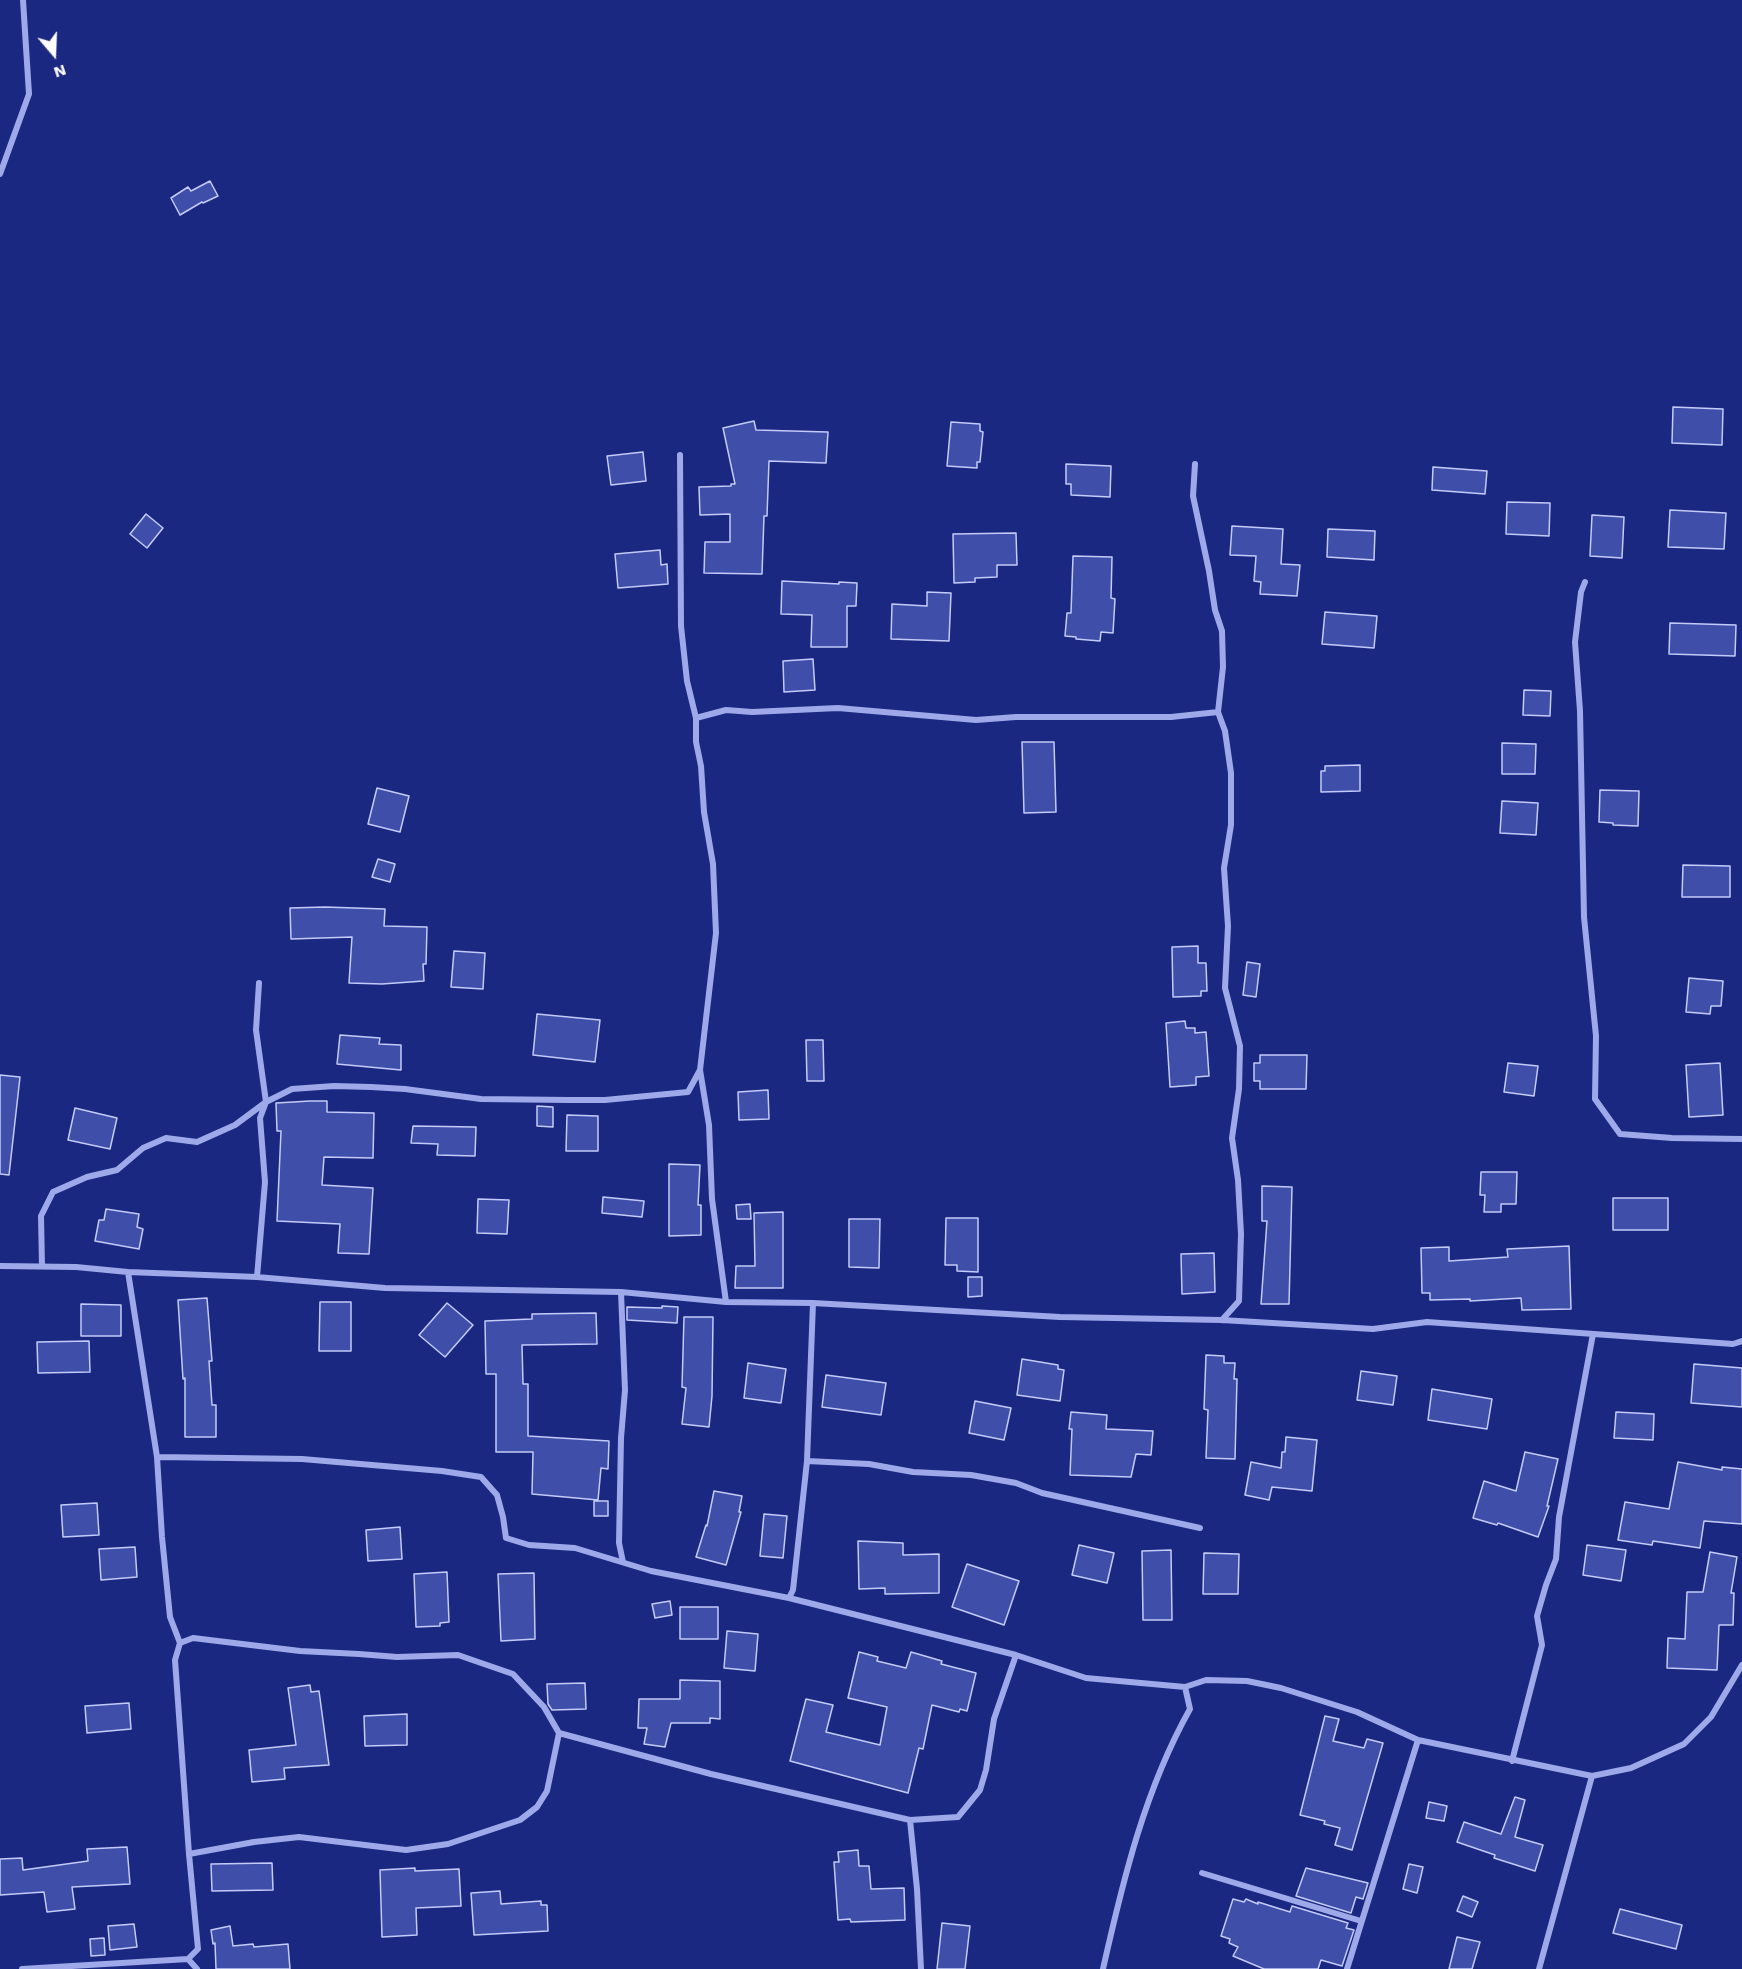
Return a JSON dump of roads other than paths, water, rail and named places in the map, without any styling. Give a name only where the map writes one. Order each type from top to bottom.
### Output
[{"type":"street","points":[[0,174],[29,94],[22,0]]},
{"type":"street","points":[[680,455],[681,626],[687,681],[696,718],[696,742],[701,766],[704,812],[713,864],[716,933],[700,1071],[709,1125],[712,1199],[726,1302]]},
{"type":"street","points":[[1195,464],[1193,496],[1215,610],[1222,631],[1223,667],[1218,712],[1225,731],[1231,773],[1231,825],[1224,868],[1228,926],[1225,988],[1240,1046],[1239,1089],[1232,1138],[1238,1180],[1241,1234],[1239,1301],[1222,1320]]},
{"type":"street","points":[[1585,582],[1581,592],[1575,642],[1580,711],[1584,917],[1596,1036],[1595,1099],[1620,1134],[1672,1138],[1742,1139]]},
{"type":"street","points":[[696,718],[726,710],[752,712],[838,708],[976,720],[1016,717],[1171,717],[1218,712]]},
{"type":"street","points":[[257,1277],[265,1182],[260,1118],[266,1102],[256,1030],[259,983]]},
{"type":"street","points":[[42,1266],[41,1216],[53,1192],[87,1177],[117,1170],[142,1148],[166,1138],[197,1142],[235,1125],[266,1102],[292,1089],[334,1086],[405,1089],[481,1099],[605,1100],[688,1092],[700,1071]]},
{"type":"street","points":[[0,1266],[257,1277],[385,1288],[621,1292],[726,1302],[813,1303],[1060,1317],[1222,1320],[1373,1329],[1427,1322],[1733,1344],[1742,1341]]},
{"type":"street","points":[[22,1969],[188,1959],[198,1950],[175,1660],[180,1643],[170,1617],[157,1457],[128,1272]]},
{"type":"street","points":[[621,1292],[625,1390],[621,1438],[619,1543],[623,1562]]},
{"type":"street","points":[[789,1598],[793,1590],[807,1461],[813,1303]]},
{"type":"street","points":[[1512,1761],[1542,1645],[1537,1616],[1556,1559],[1559,1517],[1593,1334]]},
{"type":"street","points":[[157,1457],[302,1459],[442,1471],[481,1478],[497,1495],[506,1538],[529,1545],[575,1548],[651,1572],[789,1598],[1016,1654],[1086,1678],[1185,1687],[1206,1680],[1247,1681],[1281,1688],[1357,1712],[1418,1740],[1592,1776],[1631,1768],[1684,1744],[1711,1717],[1742,1665]]},
{"type":"street","points":[[807,1461],[869,1464],[895,1470],[971,1475],[1016,1483],[1042,1493],[1200,1528]]},
{"type":"street","points":[[180,1643],[193,1638],[300,1651],[397,1656],[458,1655],[513,1674],[544,1707],[559,1733],[547,1791],[537,1807],[520,1820],[448,1844],[406,1851],[299,1837],[254,1842],[189,1854]]},
{"type":"street","points":[[559,1733],[722,1777],[910,1820],[958,1817],[980,1790],[986,1770],[994,1719],[1016,1654]]},
{"type":"street","points":[[1103,1969],[1123,1880],[1150,1798],[1170,1744],[1190,1709],[1185,1687]]},
{"type":"street","points":[[1347,1969],[1418,1740]]},
{"type":"street","points":[[1539,1969],[1592,1776]]},
{"type":"street","points":[[910,1820],[917,1889],[921,1969]]},
{"type":"street","points":[[1203,1873],[1361,1921]]},
{"type":"street","points":[[188,1959],[197,1969]]}]
